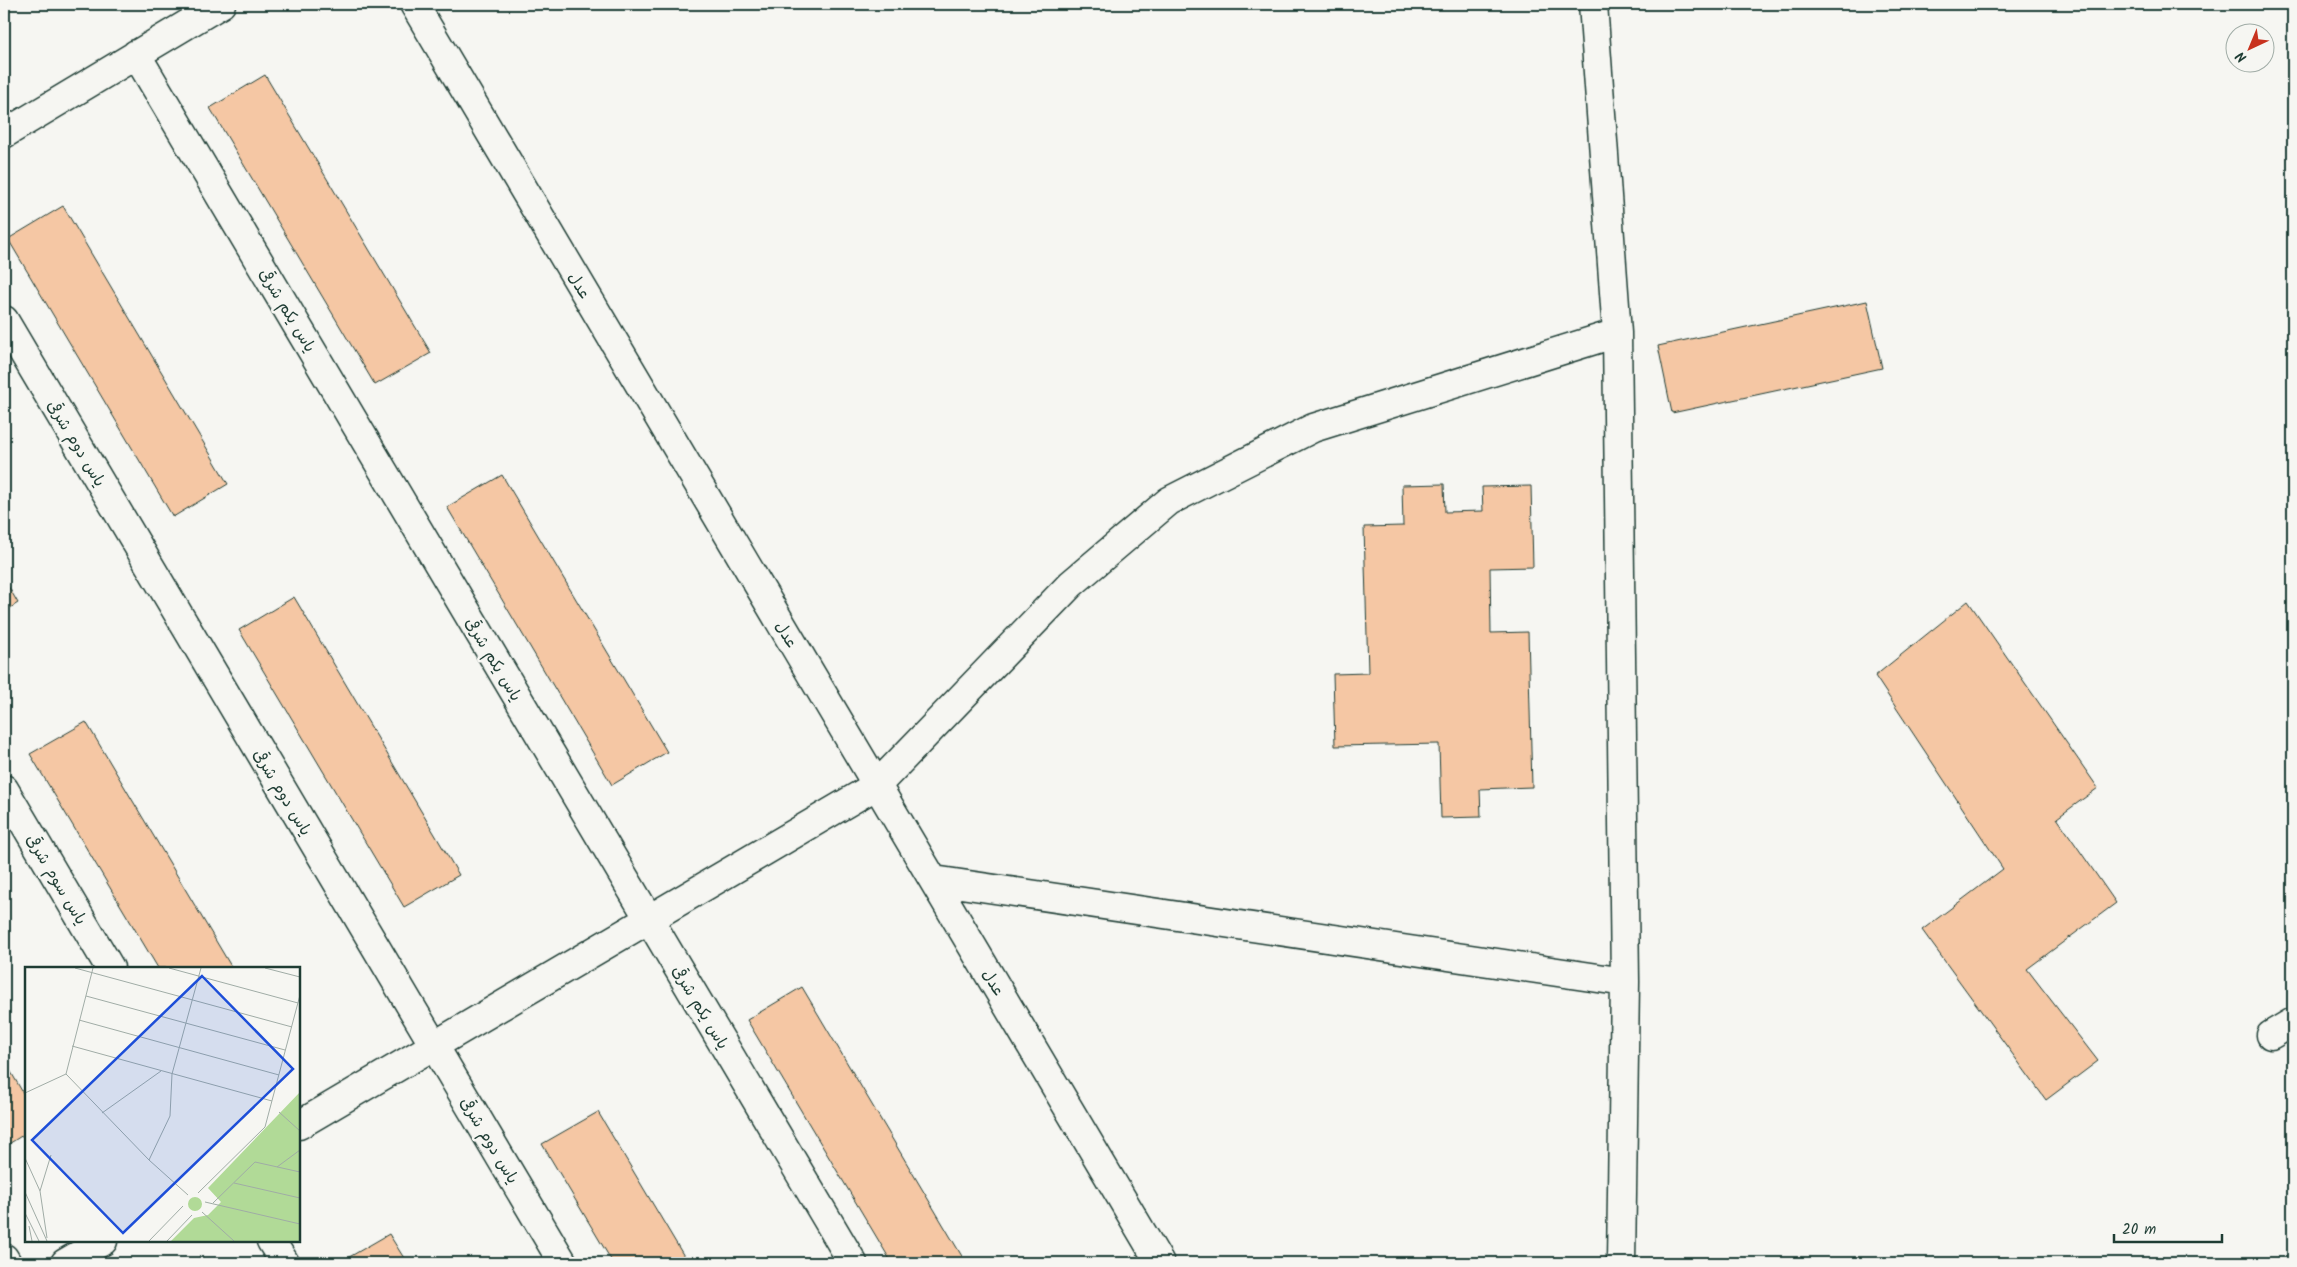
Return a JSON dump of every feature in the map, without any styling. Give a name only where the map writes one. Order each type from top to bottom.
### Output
[{"type":"street","points":[[4,134],[220,4]]},
{"type":"street","name":"عدل","points":[[414,4],[1160,1263]]},
{"type":"street","points":[[1593,4],[1617,332],[1625,982],[1621,1263]]},
{"type":"street","name":"یاس یکم شرقی","points":[[136,54],[853,1263]]},
{"type":"street","name":"یاس دوم شرقی","points":[[4,320],[563,1263]]},
{"type":"street","points":[[300,1124],[877,785],[1071,584],[1168,501],[1313,428],[1617,332]]},
{"type":"street","name":"یاس سوم شرقی","points":[[4,790],[109,967]]},
{"type":"street","points":[[934,880],[1625,982]]},
{"type":"street","points":[[65,1263],[101,1242]]},
{"type":"street","points":[[272,1242],[285,1263]]},
{"type":"street","points":[[4,1258],[7,1263]]},
{"type":"building","points":[[265,75],[431,353],[375,385],[210,108]]},
{"type":"building","points":[[63,206],[228,484],[173,517],[8,239]]},
{"type":"building","points":[[1867,301],[1882,368],[1672,413],[1658,346]]},
{"type":"building","points":[[502,475],[667,752],[612,785],[447,507]]},
{"type":"building","points":[[1444,484],[1445,512],[1483,511],[1482,487],[1531,486],[1533,567],[1490,568],[1491,633],[1528,632],[1532,787],[1480,789],[1481,817],[1441,818],[1439,744],[1335,746],[1333,674],[1368,673],[1364,527],[1403,526],[1402,485]]},
{"type":"building","points":[[4,579],[18,603],[4,612]]},
{"type":"building","points":[[294,597],[459,875],[404,907],[239,630]]},
{"type":"building","points":[[1968,601],[2098,788],[2057,818],[2116,903],[2027,969],[2098,1061],[2046,1100],[1922,930],[2003,869],[1875,676]]},
{"type":"building","points":[[86,722],[231,967],[157,967],[30,754]]},
{"type":"building","points":[[802,987],[966,1263],[892,1263],[747,1020]]},
{"type":"building","points":[[4,1060],[25,1096],[25,1134],[4,1147]]},
{"type":"building","points":[[598,1112],[688,1263],[613,1263],[542,1144]]},
{"type":"building","points":[[389,1234],[407,1263],[339,1263]]}]
